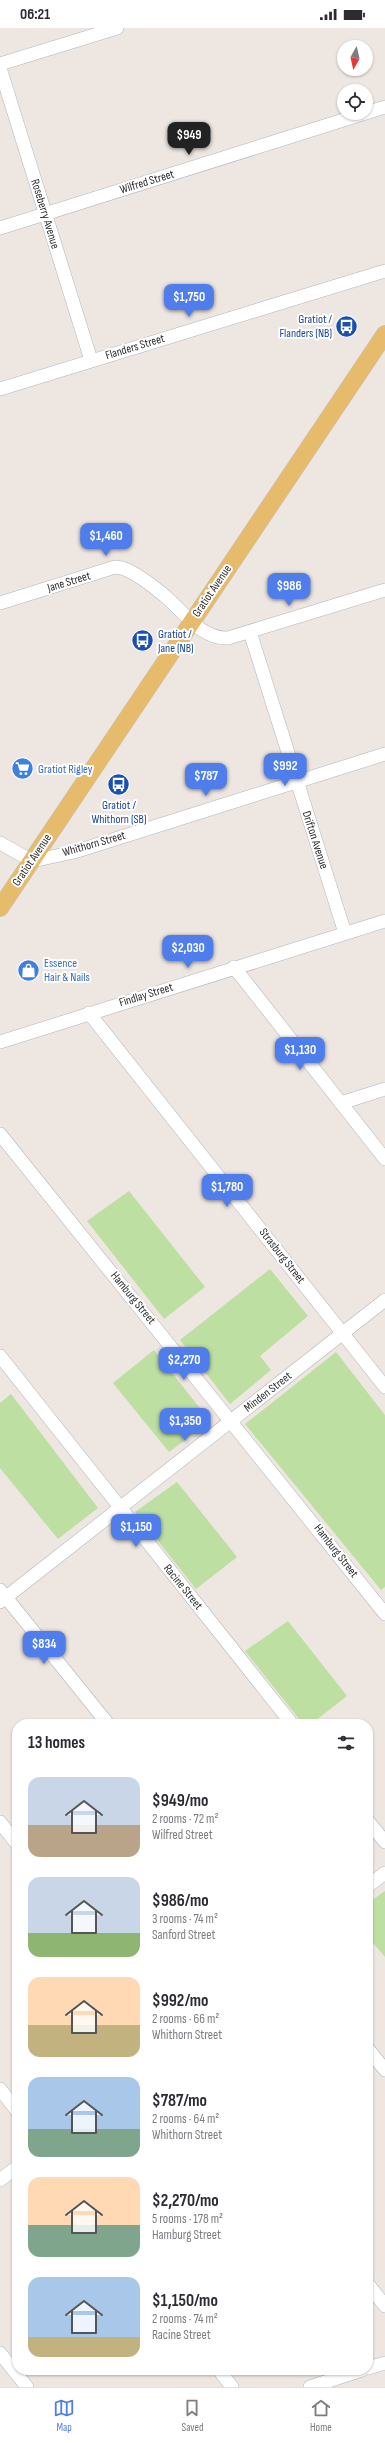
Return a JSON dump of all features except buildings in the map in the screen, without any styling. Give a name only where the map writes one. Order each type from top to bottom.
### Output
[{"type":"main road","name":"Gratiot Avenue","points":[[0,908],[191,622],[380,352],[385,334]]},
{"type":"street","points":[[0,64],[117,28]]},
{"type":"street","name":"Roseberry Avenue","points":[[0,68],[91,360]]},
{"type":"street","name":"Wilfred Street","points":[[0,228],[385,107]]},
{"type":"street","name":"Flanders Street","points":[[0,389],[385,271]]},
{"type":"street","name":"Jane Street","points":[[0,603],[115,567],[122,568],[166,597],[191,622],[220,638],[250,632],[385,590]]},
{"type":"street","name":"Drifton Avenue","points":[[250,632],[345,933]]},
{"type":"street","name":"Whithorn Street","points":[[32,861],[74,852],[385,754]]},
{"type":"street","points":[[0,843],[32,861]]},
{"type":"street","name":"Findlay Street","points":[[0,1042],[385,920]]},
{"type":"street","points":[[234,968],[385,1159]]},
{"type":"street","name":"Strasburg Street","points":[[89,1013],[385,1386]]},
{"type":"street","points":[[341,1103],[385,1089]]},
{"type":"street","name":"Hamburg Street","points":[[0,1134],[232,1421],[385,1614]]},
{"type":"street","name":"Minden Street","points":[[2,1596],[121,1509],[385,1300]]},
{"type":"street","name":"Racine Street","points":[[0,1356],[288,1719]]},
{"type":"street","points":[[2,1596],[104,1719]]},
{"type":"street","points":[[0,1822],[12,1838]]},
{"type":"street","points":[[373,1827],[385,1842]]},
{"type":"street","points":[[373,1882],[385,1873]]},
{"type":"street","points":[[373,2055],[385,2070]]},
{"type":"street","points":[[0,2089],[12,2105]]},
{"type":"street","points":[[0,2180],[12,2171]]},
{"type":"street","points":[[373,2290],[385,2306]]},
{"type":"street","points":[[0,2353],[12,2368]]},
{"type":"street","points":[[373,2367],[385,2363]]},
{"type":"street","points":[[17,2375],[27,2387]]},
{"type":"street","points":[[224,2375],[232,2387]]},
{"type":"street","points":[[310,2387],[347,2375]]},
{"type":"green space","points":[[129,1191],[205,1287],[164,1319],[87,1221]]},
{"type":"green space","points":[[270,1269],[308,1316],[260,1356],[271,1370],[230,1404],[180,1340]]},
{"type":"green space","points":[[154,1350],[210,1421],[169,1452],[113,1383]]},
{"type":"green space","points":[[336,1352],[385,1415],[385,1587],[381,1590],[245,1424]]},
{"type":"green space","points":[[11,1394],[98,1508],[58,1539],[0,1468],[0,1403]]},
{"type":"green space","points":[[177,1482],[237,1557],[196,1589],[135,1512]]},
{"type":"green space","points":[[288,1621],[347,1696],[317,1719],[299,1719],[245,1651]]},
{"type":"green space","points":[[385,1891],[385,1957],[373,1943],[373,1899]]},
{"type":"place","name":"Gratiot / Flanders (NB)","points":[[347,326]]},
{"type":"place","name":"Gratiot / Jane (NB)","points":[[142,641]]},
{"type":"place","name":"Gratiot Rigley","points":[[22,769]]},
{"type":"place","name":"Gratiot / Whithorn (SB)","points":[[119,784]]},
{"type":"place","name":"Essence Hair & Nails","points":[[28,970]]}]
